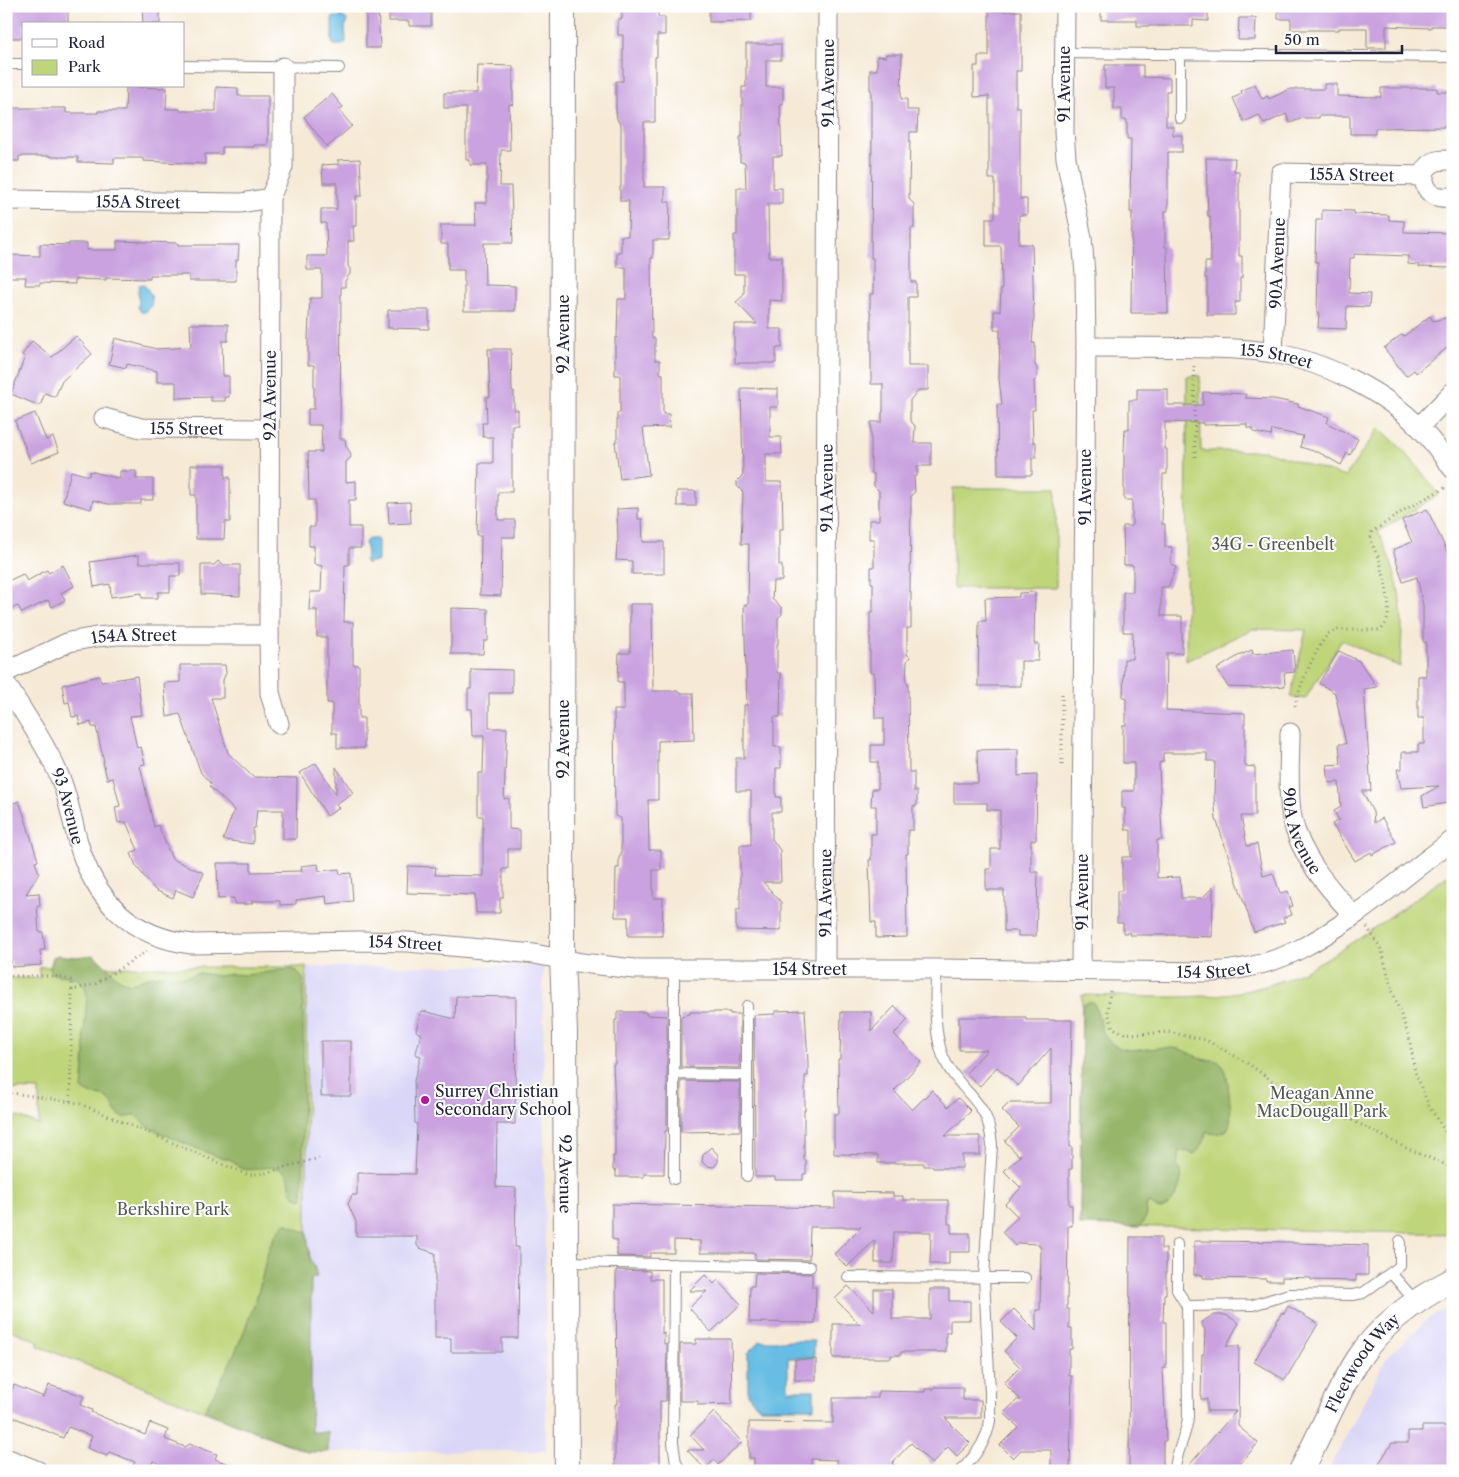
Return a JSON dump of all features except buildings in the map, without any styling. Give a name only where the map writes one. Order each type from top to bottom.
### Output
[{"type":"street","name":"92 Avenue","points":[[563,6],[562,958],[565,1032],[567,1471]]},
{"type":"street","name":"91A Avenue","points":[[826,970],[828,6]]},
{"type":"street","name":"91 Avenue","points":[[1064,6],[1064,132],[1066,158],[1082,238],[1085,274],[1082,970]]},
{"type":"street","name":"92A Avenue","points":[[279,724],[270,693],[269,635],[270,198],[282,167],[283,67]]},
{"type":"street","points":[[1453,160],[1442,160],[1430,165],[1424,176],[1425,187],[1430,193],[1437,196],[1453,197]]},
{"type":"street","name":"155A Street","points":[[1281,173],[1424,176]]},
{"type":"street","name":"90A Avenue","points":[[1274,353],[1281,173]]},
{"type":"street","name":"155A Street","points":[[6,200],[241,203],[270,198]]},
{"type":"street","name":"155 Street","points":[[1086,347],[1194,348],[1274,353],[1317,365],[1340,374],[1375,392],[1419,427],[1437,448],[1450,478]]},
{"type":"street","points":[[1419,427],[1453,392]]},
{"type":"street","name":"155 Street","points":[[104,418],[141,428],[269,429]]},
{"type":"street","name":"154A Street","points":[[6,672],[69,642],[96,637],[118,635],[269,635]]},
{"type":"street","name":"93 Avenue","points":[[6,684],[46,750],[60,779],[72,810],[78,842],[89,872],[100,892],[114,909],[133,924]]},
{"type":"street","name":"90A Avenue","points":[[1290,733],[1291,808],[1298,838],[1331,889],[1360,921]]},
{"type":"street","name":"154 Street","points":[[133,924],[180,943],[408,942],[534,954],[582,963],[626,968],[1212,972],[1246,968],[1299,950],[1360,921],[1453,840]]},
{"type":"street","name":"Fleetwood Way","points":[[1301,1471],[1336,1400],[1360,1357],[1382,1331],[1405,1309],[1453,1280]]},
{"type":"street","points":[[6,1458],[38,1471]]},
{"type":"lane","points":[[1064,53],[1453,58]]},
{"type":"lane","points":[[1180,54],[1180,118]]},
{"type":"lane","points":[[6,64],[22,64]]},
{"type":"lane","points":[[185,66],[339,68]]},
{"type":"lane","points":[[674,969],[674,1179]]},
{"type":"lane","points":[[936,969],[936,1018],[943,1057],[985,1116],[991,1134],[992,1154],[984,1278],[990,1421],[982,1444],[961,1471]]},
{"type":"lane","points":[[747,1176],[748,1006]]},
{"type":"lane","points":[[674,1074],[747,1074]]},
{"type":"lane","points":[[1187,1306],[1253,1305],[1289,1294],[1354,1295],[1363,1293],[1400,1266],[1400,1241]]},
{"type":"lane","points":[[1176,1471],[1177,1456],[1187,1425],[1187,1306],[1178,1290],[1177,1244]]},
{"type":"lane","points":[[567,1262],[810,1267]]},
{"type":"lane","points":[[674,1264],[672,1443],[676,1463],[681,1471]]},
{"type":"lane","points":[[1391,1273],[1416,1302]]},
{"type":"lane","points":[[848,1277],[1025,1278]]},
{"type":"path","points":[[1194,366],[1196,459]]},
{"type":"path","points":[[1295,706],[1298,693],[1328,634],[1337,630],[1380,630],[1384,627],[1388,618],[1385,582],[1370,537],[1372,532],[1450,478]]},
{"type":"path","points":[[1062,692],[1062,764]]},
{"type":"path","points":[[1360,921],[1382,951],[1409,1037],[1415,1072],[1429,1106],[1453,1144]]},
{"type":"path","points":[[75,989],[95,984],[153,948]]},
{"type":"path","points":[[6,976],[53,976],[72,980],[75,989],[70,1101]]},
{"type":"path","points":[[1110,991],[1108,1013],[1113,1028],[1124,1033],[1168,1032],[1206,1040],[1249,1064],[1272,1081],[1306,1096],[1404,1147],[1453,1168]]},
{"type":"path","points":[[6,1092],[78,1103],[248,1175],[264,1173],[319,1158]]},
{"type":"shaded area","name":"Surrey Christian Secondary School","points":[[543,966],[546,1451],[308,1452],[306,967]]},
{"type":"shaded area","points":[[1453,1306],[1453,1471],[1328,1471],[1387,1357],[1430,1317]]},
{"type":"green space","name":"34G - Greenbelt","points":[[1187,376],[1200,376],[1201,451],[1266,451],[1345,477],[1379,428],[1404,451],[1425,476],[1438,495],[1378,532],[1393,569],[1400,599],[1402,638],[1400,667],[1342,640],[1305,699],[1290,697],[1306,630],[1252,629],[1186,661]]},
{"type":"green space","points":[[953,488],[1056,488],[1056,588],[953,588]]},
{"type":"green space","name":"Meagan Anne MacDougall Park","points":[[1453,872],[1453,1234],[1080,1225],[1082,995],[1202,996],[1227,994],[1272,984],[1314,966],[1340,950]]},
{"type":"green space","points":[[58,955],[76,957],[94,955],[118,978],[129,984],[151,976],[163,975],[185,977],[199,973],[219,976],[232,974],[246,975],[292,969],[297,971],[303,979],[303,1199],[293,1194],[288,1176],[280,1169],[271,1167],[252,1170],[242,1169],[229,1159],[218,1157],[152,1129],[136,1115],[128,1117],[119,1116],[108,1099],[88,1093],[82,1089],[87,996],[85,987],[79,980],[51,973],[50,968],[53,957]]},
{"type":"green space","name":"Berkshire Park","points":[[39,967],[306,967],[308,1452],[38,1346],[38,1341],[6,1328],[6,1141],[16,1116],[39,1125],[39,1090],[6,1089],[6,978],[39,978]]},
{"type":"green space","points":[[1093,1002],[1106,1037],[1116,1046],[1132,1050],[1173,1048],[1181,1050],[1202,1059],[1217,1061],[1223,1067],[1226,1075],[1231,1112],[1227,1130],[1216,1134],[1206,1131],[1203,1144],[1194,1154],[1180,1151],[1177,1165],[1181,1171],[1181,1177],[1179,1188],[1173,1200],[1165,1208],[1160,1209],[1150,1203],[1147,1205],[1145,1219],[1140,1227],[1080,1225],[1082,1005]]},
{"type":"green space","points":[[286,1223],[307,1232],[310,1259],[314,1265],[317,1277],[311,1279],[311,1432],[328,1432],[328,1452],[308,1452],[204,1411],[229,1365],[245,1330],[261,1282],[271,1243]]},
{"type":"water","points":[[343,17],[347,20],[345,25],[346,42],[343,45],[334,45],[332,43],[332,18]]},
{"type":"water","points":[[143,284],[148,290],[152,301],[149,309],[141,312],[138,307],[138,291],[139,285]]},
{"type":"water","points":[[368,539],[377,539],[378,541],[378,561],[368,562],[367,564],[364,561],[367,554],[365,542]]},
{"type":"water","points":[[760,1341],[814,1341],[814,1358],[788,1358],[788,1390],[814,1390],[814,1408],[760,1408],[748,1395],[748,1353]]},
{"type":"place","name":"Surrey Christian Secondary School","points":[[425,1100]]}]
